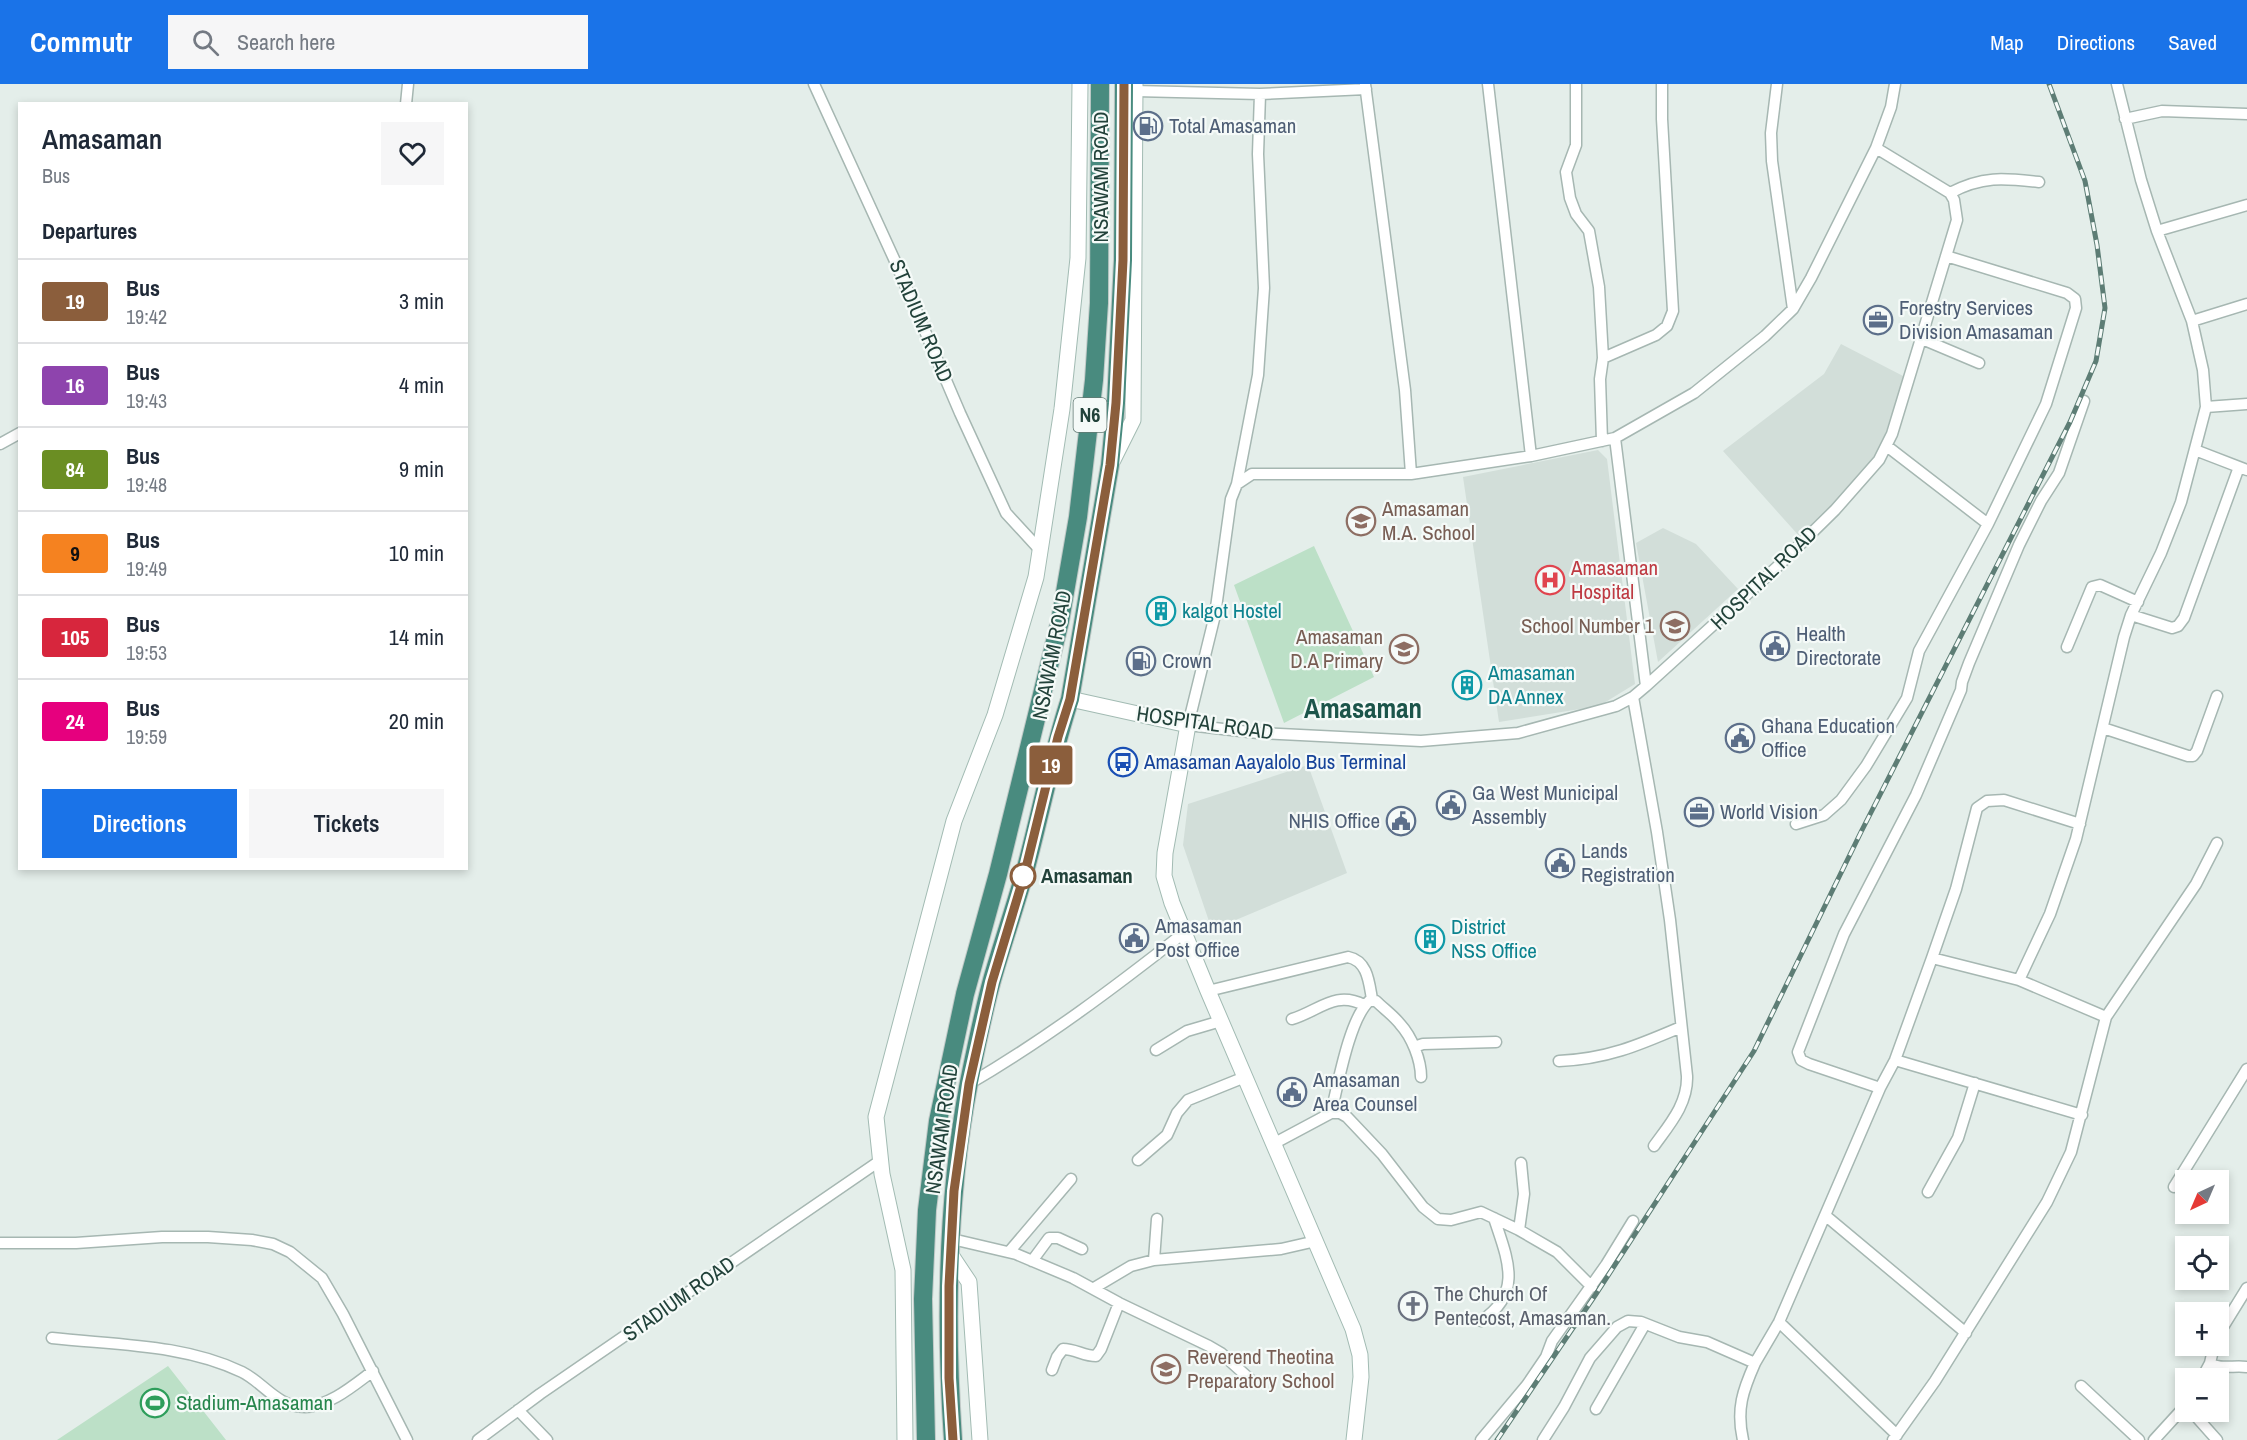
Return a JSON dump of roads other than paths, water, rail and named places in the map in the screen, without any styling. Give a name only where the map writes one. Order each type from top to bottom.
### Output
[{"type":"highway","name":"NSAWAM ROAD","points":[[926,1440],[923,1299],[927,1210],[938,1121],[964,994],[998,874],[1060,621],[1078,517],[1094,380],[1099,303],[1100,84]]},
{"type":"highway","name":"NSAWAM ROAD","points":[[953,1440],[949,1378],[954,1191],[969,1084],[992,982],[1024,876],[1058,737],[1070,699],[1110,465],[1116,403],[1131,86]]},
{"type":"main road","points":[[905,1440],[903,1270],[881,1160],[876,1117],[954,821],[995,716],[1036,577],[1062,409],[1078,258],[1080,84]]},
{"type":"main road","name":"HOSPITAL ROAD","points":[[1070,699],[1087,705],[1188,725]]},
{"type":"main road","points":[[1188,725],[1165,854],[1164,876],[1172,903],[1208,991],[1353,1329],[1360,1355],[1361,1377],[1354,1440]]},
{"type":"main road","points":[[951,1247],[969,1282],[980,1440]]},
{"type":"street","points":[[406,102],[408,84]]},
{"type":"street","name":"STADIUM ROAD","points":[[814,84],[1006,513],[1040,550]]},
{"type":"street","points":[[1488,84],[1531,456]]},
{"type":"street","points":[[1576,84],[1576,145],[1566,172],[1570,198],[1576,214],[1589,231],[1599,287],[1603,358],[1600,379],[1602,441]]},
{"type":"street","points":[[1603,358],[1656,335],[1667,326],[1673,311],[1662,84]]},
{"type":"street","points":[[1777,84],[1771,133],[1772,162],[1792,309]]},
{"type":"street","points":[[1238,483],[1252,474],[1411,474],[1531,456],[1615,438],[1694,393],[1766,336],[1792,309],[1811,278],[1876,148],[1891,107],[1895,84]]},
{"type":"street","points":[[2019,980],[2050,914],[2080,824],[2131,615],[2161,553],[2181,502],[2206,407],[2203,370],[2192,321],[2157,231],[2117,84]]},
{"type":"street","points":[[1131,86],[1260,94],[1366,86],[1406,390],[1411,474]]},
{"type":"street","points":[[1188,725],[1215,615],[1231,499],[1238,483],[1257,375],[1264,288],[1258,154],[1260,94]]},
{"type":"street","points":[[2125,119],[2163,111],[2247,114]]},
{"type":"street","points":[[1876,148],[1950,193],[1970,183],[1987,179],[2039,182]]},
{"type":"street","name":"HOSPITAL ROAD","points":[[1188,725],[1258,733],[1421,741],[1518,733],[1616,706],[1633,697],[1721,620],[1835,510],[1862,481],[1888,447],[1957,220],[1954,201],[1950,193]]},
{"type":"street","points":[[2157,231],[2247,205]]},
{"type":"street","points":[[1797,824],[1824,815],[1841,800],[1866,766],[1907,698],[1919,651],[1988,524],[2046,404],[2076,308],[2075,299],[2067,293],[1946,256]]},
{"type":"street","points":[[2192,321],[2247,304]]},
{"type":"street","points":[[1922,339],[1979,363]]},
{"type":"street","points":[[1880,1088],[1809,1064],[1802,1060],[1798,1052],[1818,1005],[1832,960],[1916,795],[2019,545],[2041,501],[2059,472],[2084,401]]},
{"type":"street","points":[[2206,407],[2247,404]]},
{"type":"street","points":[[0,444],[18,434]]},
{"type":"street","points":[[1615,438],[1646,686]]},
{"type":"street","points":[[1888,447],[1988,524]]},
{"type":"street","points":[[2131,615],[2172,628],[2178,626],[2184,618],[2243,468],[2195,450]]},
{"type":"street","points":[[2067,647],[2092,587],[2100,585],[2138,602]]},
{"type":"street","points":[[2103,728],[2193,756],[2217,696]]},
{"type":"street","points":[[1633,697],[1658,832],[1688,1088],[1675,1117],[1654,1146]]},
{"type":"street","points":[[1743,1440],[1740,1428],[1742,1394],[1755,1363],[1779,1322],[1880,1088],[1895,1060],[1956,889],[1977,808],[1987,801],[2004,800],[2080,824]]},
{"type":"street","points":[[1779,1322],[1895,1437],[1935,1381],[2047,1202],[2071,1152],[2106,1017],[2196,884],[2217,843]]},
{"type":"street","points":[[969,1084],[1011,1059],[1098,1000],[1185,932]]},
{"type":"street","points":[[1208,991],[1348,957],[1359,960],[1365,969],[1368,1002],[1353,1030],[1331,1113]]},
{"type":"street","points":[[1932,958],[2019,980],[2106,1017]]},
{"type":"street","points":[[1292,1019],[1305,1015],[1330,1001],[1342,999],[1368,1002],[1402,1025],[1414,1047],[1421,1077]]},
{"type":"street","points":[[1156,1050],[1187,1031],[1221,1021]]},
{"type":"street","points":[[1560,1061],[1577,1060],[1626,1050],[1681,1027]]},
{"type":"street","points":[[1414,1047],[1423,1044],[1496,1042]]},
{"type":"street","points":[[1895,1060],[2082,1115]]},
{"type":"street","points":[[2174,1187],[2247,1069]]},
{"type":"street","points":[[1138,1160],[1167,1135],[1177,1113],[1188,1100],[1245,1077]]},
{"type":"street","points":[[1928,1192],[1958,1138],[1975,1083]]},
{"type":"street","points":[[1273,1144],[1331,1113],[1340,1113],[1347,1117],[1382,1155],[1423,1207],[1438,1219],[1451,1220],[1481,1212],[1557,1252],[1592,1287]]},
{"type":"street","name":"STADIUM ROAD","points":[[478,1440],[518,1410],[881,1160]]},
{"type":"street","points":[[1519,1230],[1524,1194],[1521,1163]]},
{"type":"street","points":[[1009,1252],[1071,1179]]},
{"type":"street","points":[[1826,1216],[1966,1333]]},
{"type":"street","points":[[1481,1321],[1494,1313],[1503,1301],[1509,1283],[1509,1263],[1494,1218]]},
{"type":"street","points":[[1154,1260],[1156,1219]]},
{"type":"street","points":[[1481,1440],[1527,1385],[1545,1357],[1552,1341],[1592,1287],[1633,1221]]},
{"type":"street","points":[[0,1243],[76,1243],[162,1237],[208,1237],[252,1240],[273,1244],[290,1252],[322,1278],[373,1371],[407,1440]]},
{"type":"street","points":[[1032,1262],[1046,1240],[1054,1237],[1082,1249]]},
{"type":"street","points":[[1094,1288],[1131,1266],[1154,1260],[1281,1249],[1316,1241]]},
{"type":"street","points":[[951,1247],[1009,1252],[1094,1288],[1119,1303],[1215,1350],[1252,1381]]},
{"type":"street","points":[[2229,1317],[2247,1288]]},
{"type":"street","points":[[1052,1371],[1057,1356],[1063,1348],[1074,1349],[1088,1356],[1096,1356],[1101,1349],[1119,1303]]},
{"type":"street","points":[[1543,1440],[1564,1407],[1590,1358],[1617,1327],[1628,1321],[1645,1324],[1679,1337],[1707,1342],[1755,1363]]},
{"type":"street","points":[[1596,1409],[1645,1324]]},
{"type":"street","points":[[52,1338],[172,1350],[207,1359],[243,1372],[277,1399],[290,1405],[304,1407],[319,1405],[346,1391],[373,1371]]},
{"type":"street","points":[[2207,1368],[2212,1356]]},
{"type":"street","points":[[2210,1363],[2220,1368],[2232,1365],[2247,1367]]},
{"type":"street","points":[[2081,1386],[2139,1440]]},
{"type":"street","points":[[518,1410],[547,1440]]},
{"type":"street","points":[[2154,1440],[2175,1417]]},
{"type":"street","points":[[2201,1422],[2217,1440]]},
{"type":"railway","points":[[1497,1440],[1596,1294],[1754,1051],[1861,832],[2070,422],[2096,361],[2105,308],[2097,245],[2085,181],[2049,84]]},
{"type":"place","name":"Total Amasaman","points":[[1148,126]]},
{"type":"place","name":"Forestry Services Division Amasaman","points":[[1878,320]]},
{"type":"place","name":"Amasaman M.A. School","points":[[1361,521]]},
{"type":"place","name":"Amasaman Hospital","points":[[1550,580]]},
{"type":"place","name":"kalgot Hostel","points":[[1161,611]]},
{"type":"place","name":"School Number 1","points":[[1675,626]]},
{"type":"place","name":"Health Directorate","points":[[1775,646]]},
{"type":"place","name":"Amasaman D.A Primary","points":[[1404,649]]},
{"type":"place","name":"Crown","points":[[1141,661]]},
{"type":"place","name":"Amasaman DA Annex","points":[[1467,685]]},
{"type":"place","name":"Ghana Education Office","points":[[1740,738]]},
{"type":"place","name":"Amasaman Aayalolo Bus Terminal","points":[[1123,762]]},
{"type":"place","name":"Ga West Municipal Assembly","points":[[1451,805]]},
{"type":"place","name":"World Vision","points":[[1699,812]]},
{"type":"place","name":"NHIS Office","points":[[1401,821]]},
{"type":"place","name":"Lands Registration","points":[[1560,863]]},
{"type":"place","name":"Amasaman","points":[[1023,876]]},
{"type":"place","name":"Amasaman Post Office","points":[[1134,938]]},
{"type":"place","name":"District NSS Office","points":[[1430,939]]},
{"type":"place","name":"Amasaman Area Counsel","points":[[1292,1092]]},
{"type":"place","name":"The Church Of Pentecost, Amasaman.","points":[[1413,1306]]},
{"type":"place","name":"Reverend Theotina Preparatory School","points":[[1166,1369]]},
{"type":"place","name":"Stadium-Amasaman","points":[[155,1403]]},
{"type":"district","name":"Amasaman","points":[[1363,709]]}]
